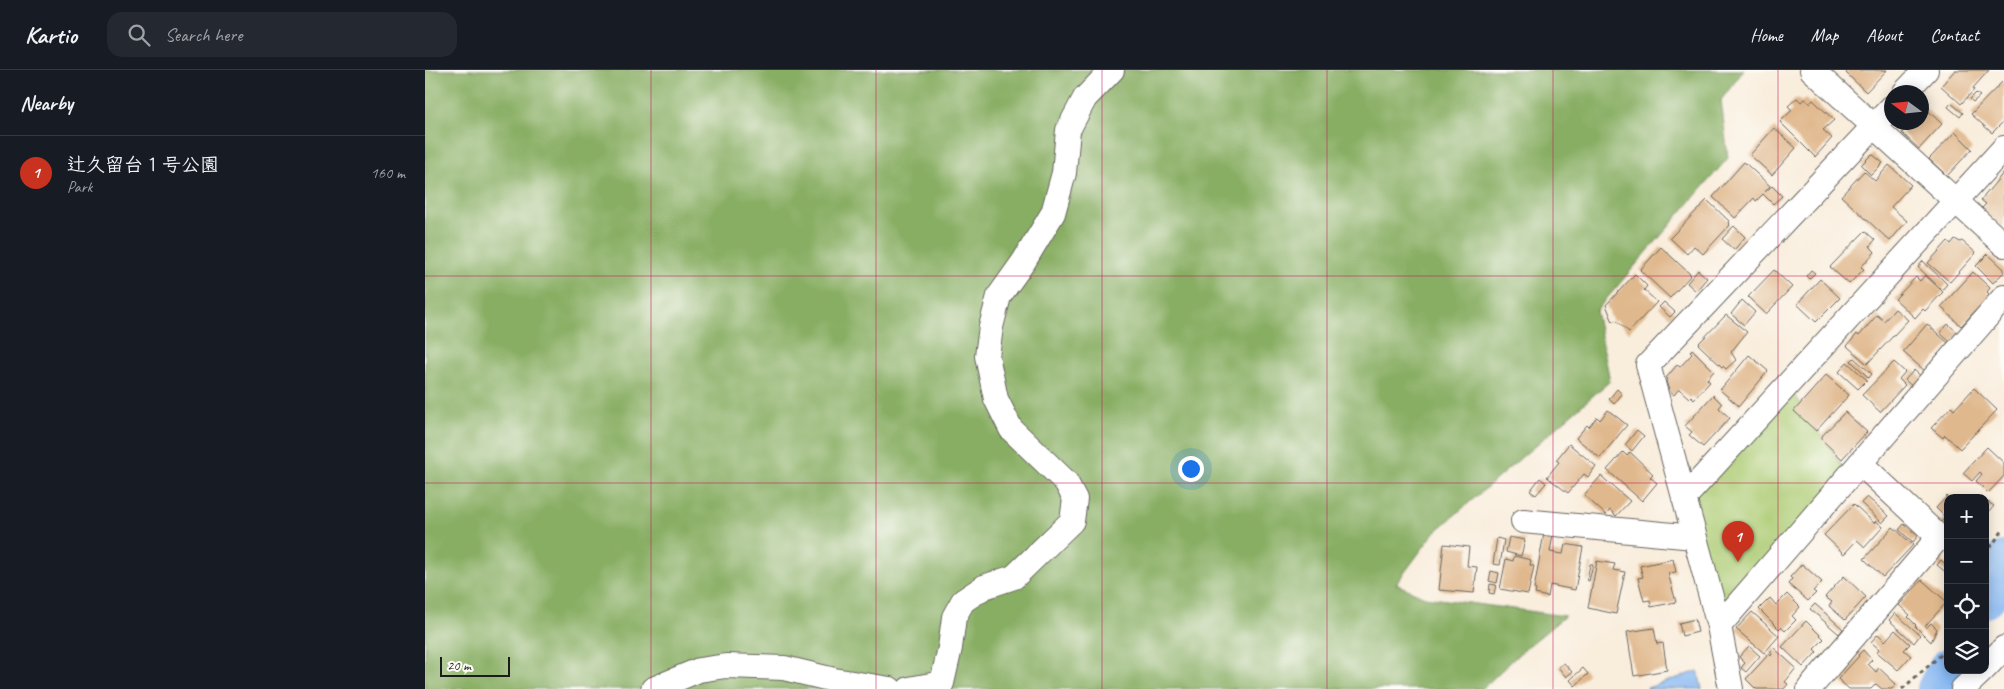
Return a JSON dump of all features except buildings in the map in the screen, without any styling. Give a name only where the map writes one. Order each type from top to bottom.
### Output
[{"type":"street","points":[[909,689],[942,682],[950,648],[953,617],[963,601],[984,587],[1014,577],[1072,521],[1075,499],[1067,482],[1011,429],[997,399],[987,356],[991,327],[999,296],[1024,261],[1053,213],[1064,173],[1068,130],[1085,98],[1112,70]]},
{"type":"street","points":[[1812,70],[2004,245]]},
{"type":"street","points":[[1912,85],[1926,70]]},
{"type":"street","points":[[1731,689],[1719,626],[1648,365],[1884,116]]},
{"type":"street","points":[[1684,498],[2004,148]]},
{"type":"street","points":[[1719,626],[2004,297]]},
{"type":"street","points":[[1809,689],[1939,537],[1860,464]]},
{"type":"street","points":[[1523,521],[1694,537]]},
{"type":"street","points":[[1989,664],[2004,648]]},
{"type":"street","points":[[653,689],[699,670],[726,666],[784,668],[834,680],[890,689]]},
{"type":"street","points":[[1963,689],[1979,674]]},
{"type":"path","points":[[1989,549],[2004,529]]},
{"type":"path","points":[[1902,689],[1941,655],[1944,649]]},
{"type":"green space","points":[[425,70],[1744,70],[1721,100],[1728,158],[1596,311],[1610,381],[1434,533],[1396,584],[1425,597],[1565,616],[1520,653],[1482,689],[425,689]]},
{"type":"green space","points":[[1788,385],[1849,476],[1719,626],[1684,498]]},
{"type":"water","points":[[1698,671],[1702,689],[1647,689],[1647,688]]},
{"type":"waterway","points":[[1989,590],[2004,562]]},
{"type":"waterway","points":[[1938,689],[1946,674]]},
{"type":"place","name":"辻久留台１号公園","points":[[1738,562]]}]
